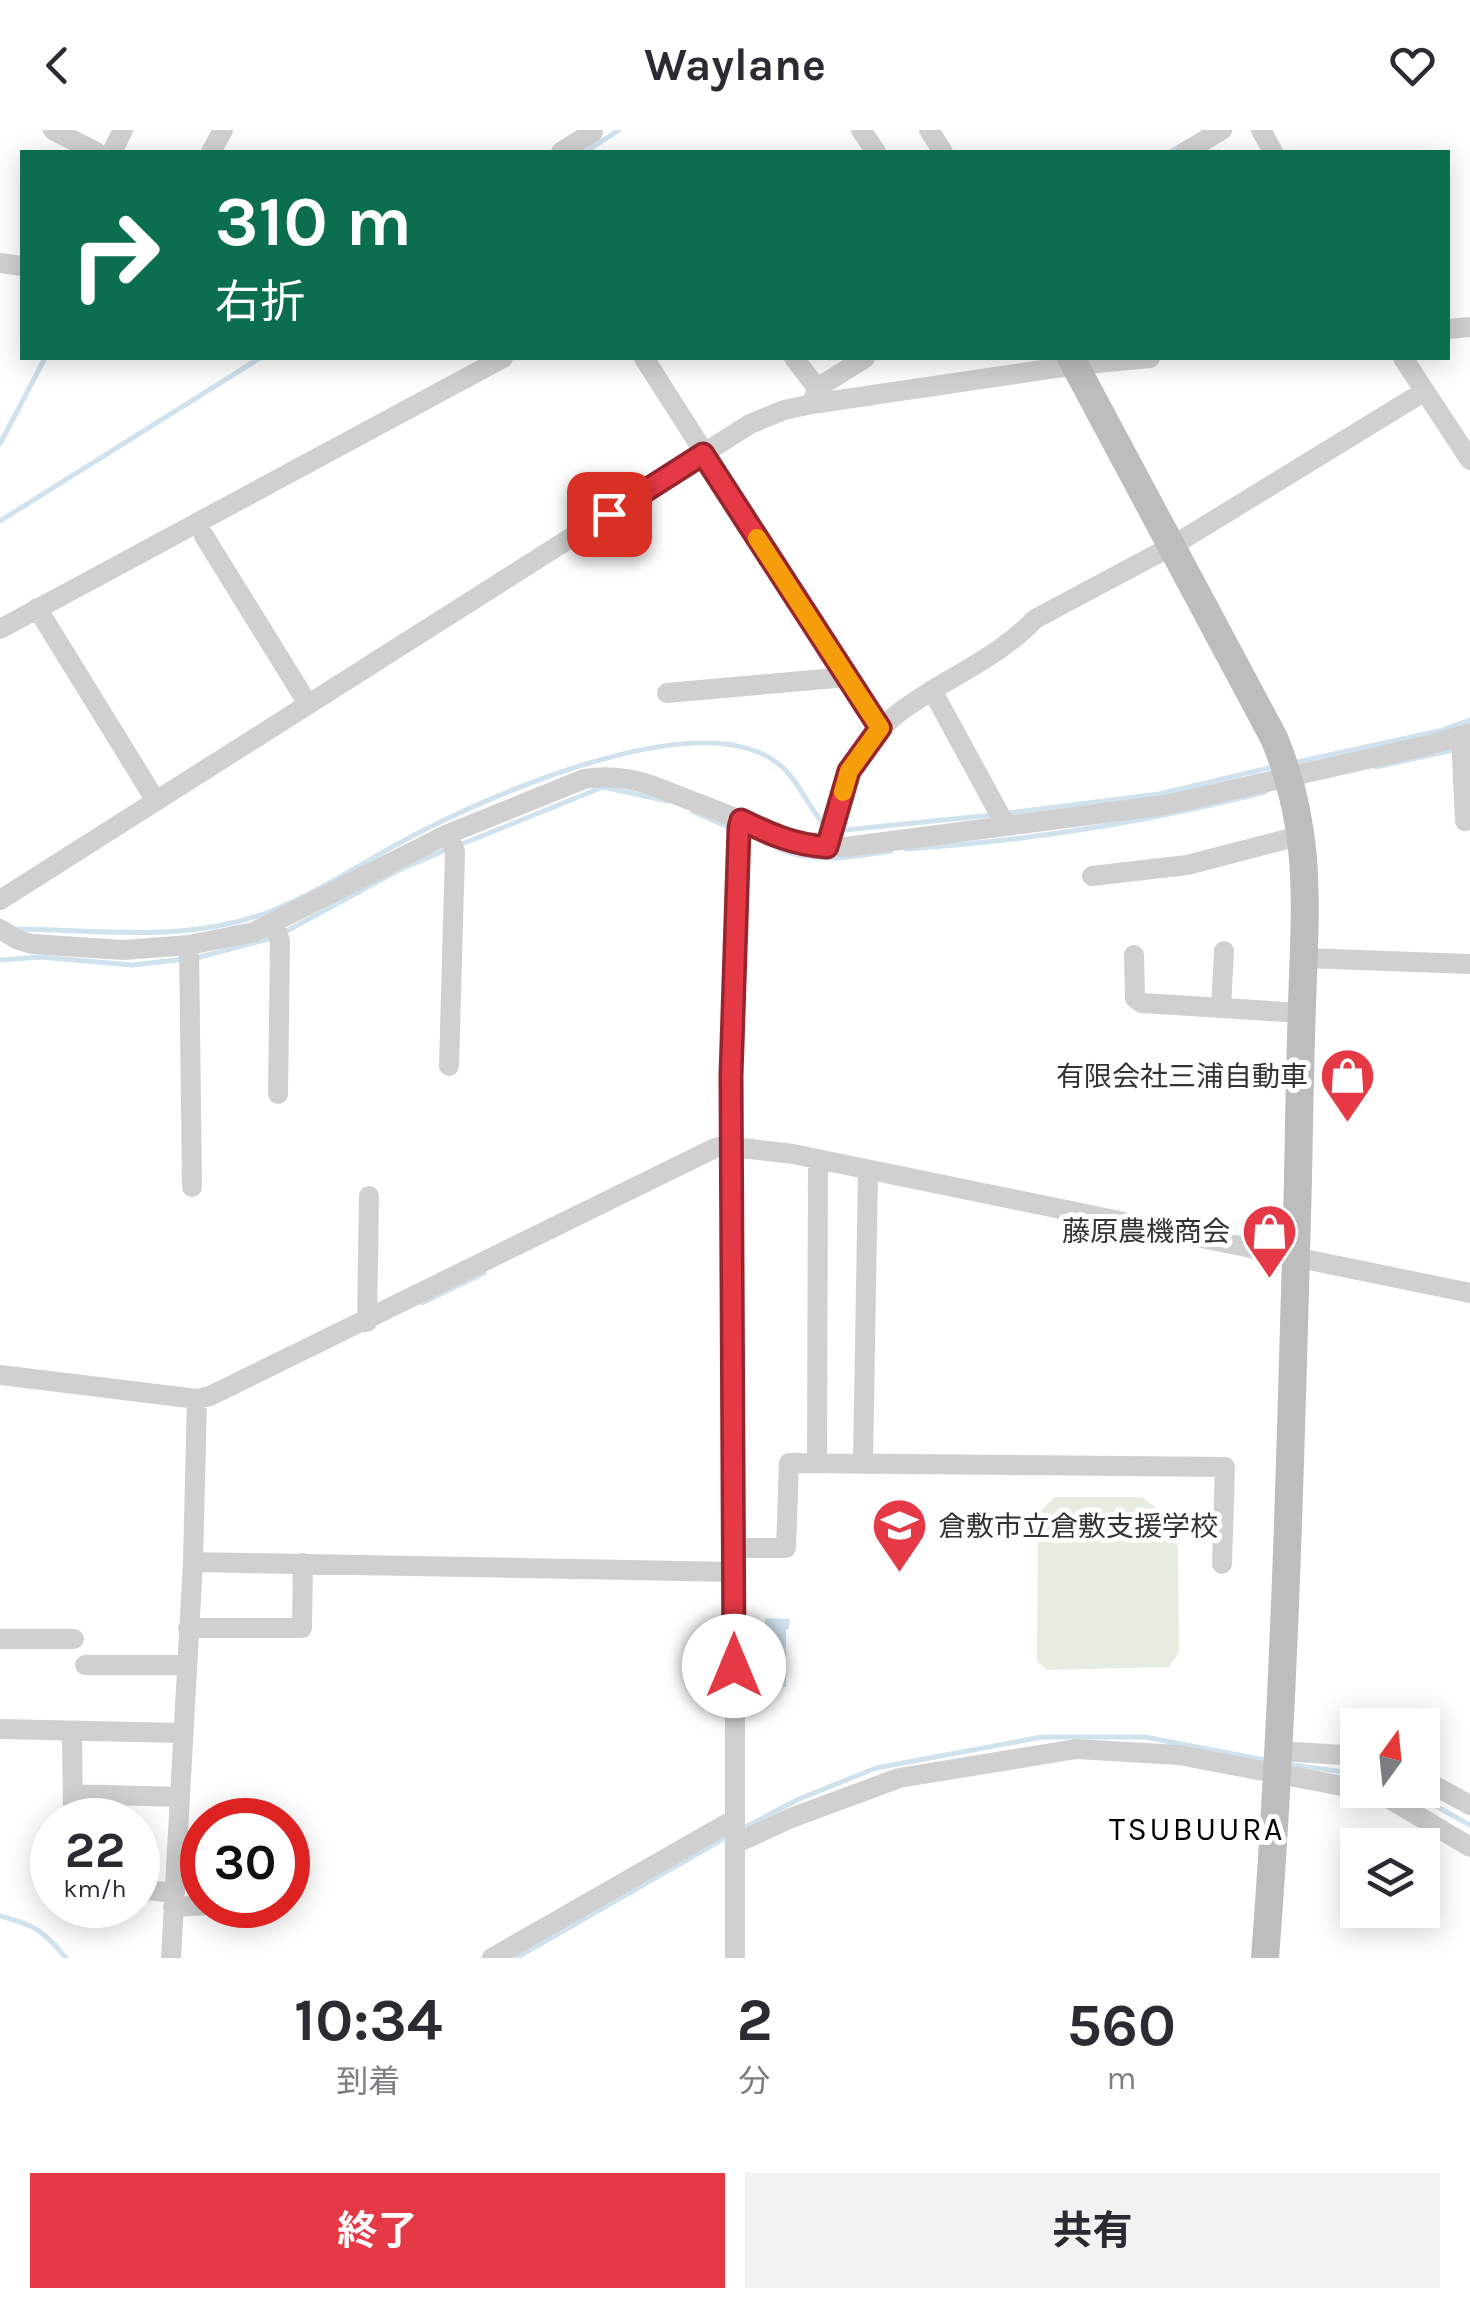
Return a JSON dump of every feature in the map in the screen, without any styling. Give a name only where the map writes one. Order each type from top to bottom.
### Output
[{"type":"street","points":[[54,130],[86,150]]},
{"type":"street","points":[[564,150],[593,132],[590,130]]},
{"type":"street","points":[[1188,150],[1222,130]]},
{"type":"street","points":[[0,628],[40,613],[499,360]]},
{"type":"street","points":[[645,360],[880,728]]},
{"type":"street","points":[[795,360],[815,396]]},
{"type":"street","points":[[0,900],[750,424],[815,396],[862,360]]},
{"type":"street","points":[[815,396],[1099,360]]},
{"type":"street","points":[[1404,360],[1470,460]]},
{"type":"street","points":[[1074,361],[1286,767],[1303,836],[1304,958],[1296,1257],[1279,1762],[1266,1958]]},
{"type":"street","points":[[830,836],[849,771],[880,728],[1019,636],[1035,619],[1172,546],[1424,391]]},
{"type":"street","points":[[204,536],[308,704]]},
{"type":"street","points":[[40,613],[156,801]]},
{"type":"street","points":[[667,693],[846,677]]},
{"type":"street","points":[[932,690],[1002,818]]},
{"type":"street","points":[[6,938],[46,946],[189,954],[220,940],[277,933],[451,843],[584,779],[600,776],[652,784],[740,828],[800,846],[830,836],[1165,804],[1286,767],[1464,741],[1466,820]]},
{"type":"street","points":[[735,1958],[732,1147],[740,828]]},
{"type":"street","points":[[1092,876],[1187,865],[1303,836]]},
{"type":"street","points":[[450,1066],[451,843]]},
{"type":"street","points":[[277,933],[278,1094]]},
{"type":"street","points":[[1221,1008],[1224,950]]},
{"type":"street","points":[[189,954],[192,1188]]},
{"type":"street","points":[[1134,955],[1135,998],[1142,1003],[1302,1012]]},
{"type":"street","points":[[1304,958],[1470,964]]},
{"type":"street","points":[[0,1375],[197,1403],[715,1148],[732,1147],[818,1159],[1470,1292]]},
{"type":"street","points":[[817,1462],[818,1159]]},
{"type":"street","points":[[864,1463],[868,1170]]},
{"type":"street","points":[[366,1322],[370,1196]]},
{"type":"street","points":[[170,1958],[193,1562],[197,1403]]},
{"type":"street","points":[[736,1548],[786,1548],[788,1463],[1224,1467],[1222,1564]]},
{"type":"street","points":[[193,1562],[735,1572]]},
{"type":"street","points":[[188,1628],[302,1628],[303,1563]]},
{"type":"street","points":[[0,1639],[74,1639]]},
{"type":"street","points":[[85,1665],[186,1665]]},
{"type":"street","points":[[0,1729],[182,1733]]},
{"type":"street","points":[[72,1732],[73,1798]]},
{"type":"street","points":[[492,1958],[736,1831],[791,1818],[899,1778],[1048,1752],[1145,1750],[1279,1762],[1340,1783]]},
{"type":"street","points":[[1279,1762],[1321,1751],[1340,1754]]},
{"type":"street","points":[[1440,1789],[1470,1805]]},
{"type":"street","points":[[73,1794],[180,1797]]},
{"type":"street","points":[[1405,1808],[1470,1847]]},
{"type":"street","points":[[160,1896],[180,1901]]},
{"type":"shaded area","points":[[1055,1497],[1142,1497],[1164,1515],[1178,1548],[1179,1652],[1169,1667],[1047,1670],[1037,1661],[1038,1513]]},
{"type":"water","points":[[765,1618],[790,1619],[786,1630],[786,1687],[751,1686],[751,1660],[765,1659]]},
{"type":"waterway","points":[[588,150],[619,130]]},
{"type":"waterway","points":[[1173,150],[1182,145]]},
{"type":"waterway","points":[[0,444],[44,360]]},
{"type":"waterway","points":[[0,521],[257,360]]},
{"type":"waterway","points":[[1293,763],[1439,731],[1470,720]]},
{"type":"waterway","points":[[17,929],[174,932],[235,922],[288,904],[413,836],[510,791],[607,758],[658,747],[705,743],[747,748],[780,765],[825,826]]},
{"type":"waterway","points":[[1376,767],[1458,749]]},
{"type":"waterway","points":[[1008,813],[1159,794],[1273,767]]},
{"type":"waterway","points":[[457,846],[603,787],[668,801]]},
{"type":"waterway","points":[[906,849],[1087,829],[1265,792]]},
{"type":"waterway","points":[[692,811],[737,831]]},
{"type":"waterway","points":[[835,831],[992,815]]},
{"type":"waterway","points":[[779,849],[820,858],[891,851]]},
{"type":"waterway","points":[[283,933],[399,870],[446,850]]},
{"type":"waterway","points":[[196,958],[272,938]]},
{"type":"waterway","points":[[0,960],[40,957],[132,965],[185,959]]},
{"type":"waterway","points":[[422,1303],[484,1273]]},
{"type":"waterway","points":[[740,1830],[799,1799],[876,1768],[1042,1737],[1145,1737],[1270,1761]]},
{"type":"waterway","points":[[1286,1764],[1340,1772]]},
{"type":"waterway","points":[[1439,1808],[1470,1825]]},
{"type":"waterway","points":[[516,1958],[730,1835]]},
{"type":"waterway","points":[[0,1916],[37,1930],[66,1958]]},
{"type":"slow traffic","points":[[757,538],[880,728],[849,771],[843,792]]},
{"type":"place","name":"有限会社三浦自動車","points":[[1347,1125]]},
{"type":"place","name":"藤原農機商会","points":[[1269,1280]]},
{"type":"place","name":"倉敷市立倉敷支援学校","points":[[899,1575]]},
{"type":"district","name":"TSUBUURA","points":[[1197,1829]]},
{"type":"route","points":[[609,514],[703,454],[880,728],[849,771],[827,847],[800,846],[741,820],[739,828],[731,1075],[734,1666]]}]
